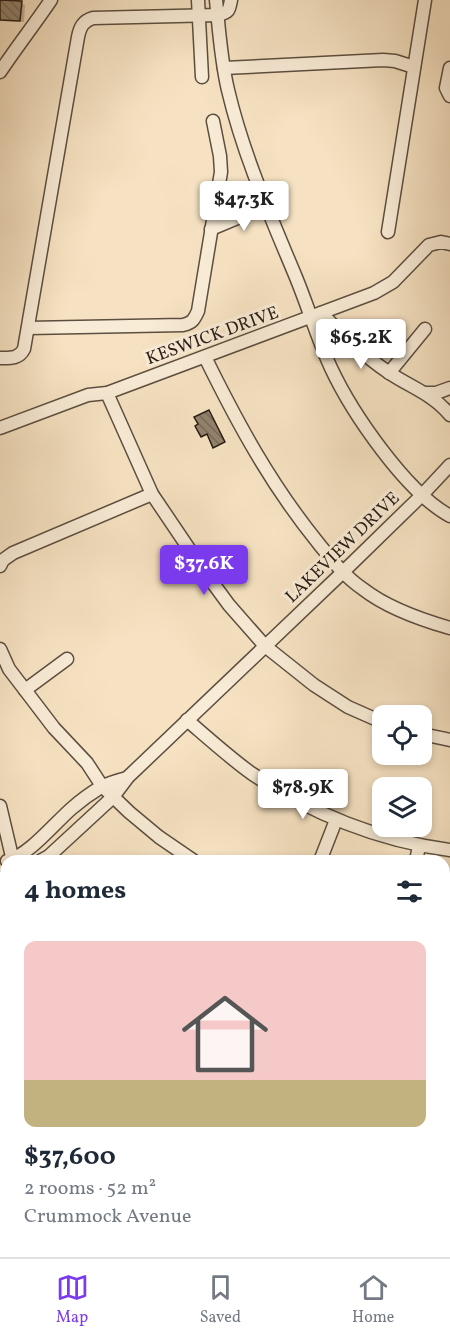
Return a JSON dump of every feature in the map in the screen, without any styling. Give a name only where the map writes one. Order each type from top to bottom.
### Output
[{"type":"street","points":[[0,72],[51,0]]},
{"type":"street","points":[[198,0],[202,77]]},
{"type":"street","points":[[216,0],[224,68],[238,125],[266,207],[316,315],[330,367],[341,389],[399,471],[422,495],[450,516]]},
{"type":"street","points":[[0,358],[12,358],[22,353],[24,349],[82,24],[93,18],[218,15],[229,10],[231,0]]},
{"type":"street","points":[[388,232],[425,0]]},
{"type":"street","points":[[0,84],[27,36]]},
{"type":"street","points":[[224,68],[383,60],[414,67]]},
{"type":"street","points":[[450,68],[446,88],[450,96]]},
{"type":"street","points":[[28,328],[171,326],[190,323],[195,319],[221,171],[213,121]]},
{"type":"street","points":[[211,229],[266,207]]},
{"type":"street","name":"KESWICK DRIVE","points":[[0,428],[88,395],[107,393],[374,293],[393,282],[429,245],[441,242],[450,244]]},
{"type":"street","points":[[316,315],[389,373],[426,393],[450,415]]},
{"type":"street","points":[[389,373],[425,329]]},
{"type":"street","points":[[205,357],[250,446],[269,476],[342,573],[364,590],[392,606],[426,621],[450,628]]},
{"type":"street","points":[[426,393],[436,393],[450,388]]},
{"type":"street","points":[[107,393],[152,494],[229,605],[265,646],[285,663],[322,691],[348,707],[372,718]]},
{"type":"street","name":"LAKEVIEW DRIVE","points":[[50,855],[113,797],[128,777],[342,573],[450,465]]},
{"type":"street","points":[[0,566],[3,560],[13,553],[152,494]]},
{"type":"street","points":[[0,649],[9,669],[54,728],[87,763],[102,786],[159,837],[185,855]]},
{"type":"street","points":[[25,690],[67,659]]},
{"type":"street","points":[[188,720],[251,773],[336,820],[419,846],[450,850]]},
{"type":"street","points":[[432,736],[450,740]]},
{"type":"street","name":"LAKEVIEW DRIVE","points":[[16,855],[47,832],[69,810],[102,786],[128,777]]},
{"type":"street","points":[[0,806],[7,855]]},
{"type":"street","points":[[322,855],[336,820]]},
{"type":"street","points":[[47,832],[61,844]]},
{"type":"street","points":[[0,836],[6,855]]},
{"type":"street","points":[[417,855],[419,846]]},
{"type":"building","points":[[0,0],[22,1],[20,21],[0,20]]},
{"type":"building","points":[[209,410],[225,442],[213,448],[207,434],[201,437],[195,426],[198,424],[194,417]]}]
